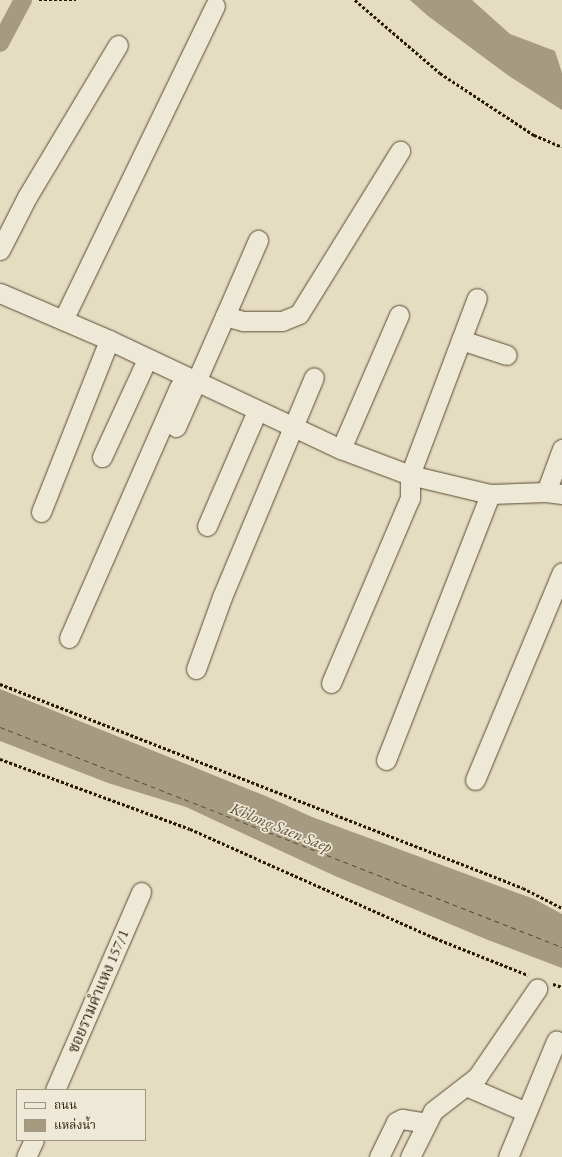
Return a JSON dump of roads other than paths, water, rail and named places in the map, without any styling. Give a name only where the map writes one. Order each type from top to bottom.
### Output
[{"type":"street","points":[[63,320],[215,6]]},
{"type":"street","points":[[0,250],[27,197],[118,44]]},
{"type":"street","points":[[225,316],[243,321],[282,321],[299,314],[400,151]]},
{"type":"street","points":[[69,638],[189,380],[225,316],[258,240]]},
{"type":"street","points":[[0,293],[109,340],[189,380],[341,449],[410,475],[490,494],[554,493],[562,449]]},
{"type":"street","points":[[331,683],[410,498],[410,475],[477,298]]},
{"type":"street","points":[[341,449],[399,315]]},
{"type":"street","points":[[42,512],[109,340]]},
{"type":"street","points":[[461,340],[507,355]]},
{"type":"street","points":[[102,457],[147,359]]},
{"type":"street","points":[[196,668],[292,427],[314,377]]},
{"type":"street","points":[[176,428],[189,380]]},
{"type":"street","points":[[207,526],[257,411]]},
{"type":"street","points":[[386,760],[490,494]]},
{"type":"street","points":[[474,780],[562,572]]},
{"type":"street","name":"ซอยรามคำแหง 157/1","points":[[55,1089],[141,892]]},
{"type":"street","points":[[410,1157],[426,1123],[440,1105],[477,1077],[540,983]]},
{"type":"street","points":[[508,1157],[556,1041]]},
{"type":"street","points":[[466,1086],[526,1112]]},
{"type":"street","points":[[379,1157],[396,1122],[402,1119],[426,1123]]},
{"type":"street","points":[[26,1157],[34,1141]]},
{"type":"water","points":[[410,0],[472,0],[510,34],[555,51],[562,73],[562,110],[509,76],[428,16]]},
{"type":"water","name":"Khlong Saen Saep","points":[[0,689],[268,797],[312,817],[534,899],[562,914],[562,968],[488,940],[335,876],[186,807],[108,783],[0,741]]},
{"type":"waterway","points":[[0,43],[23,0]]}]
